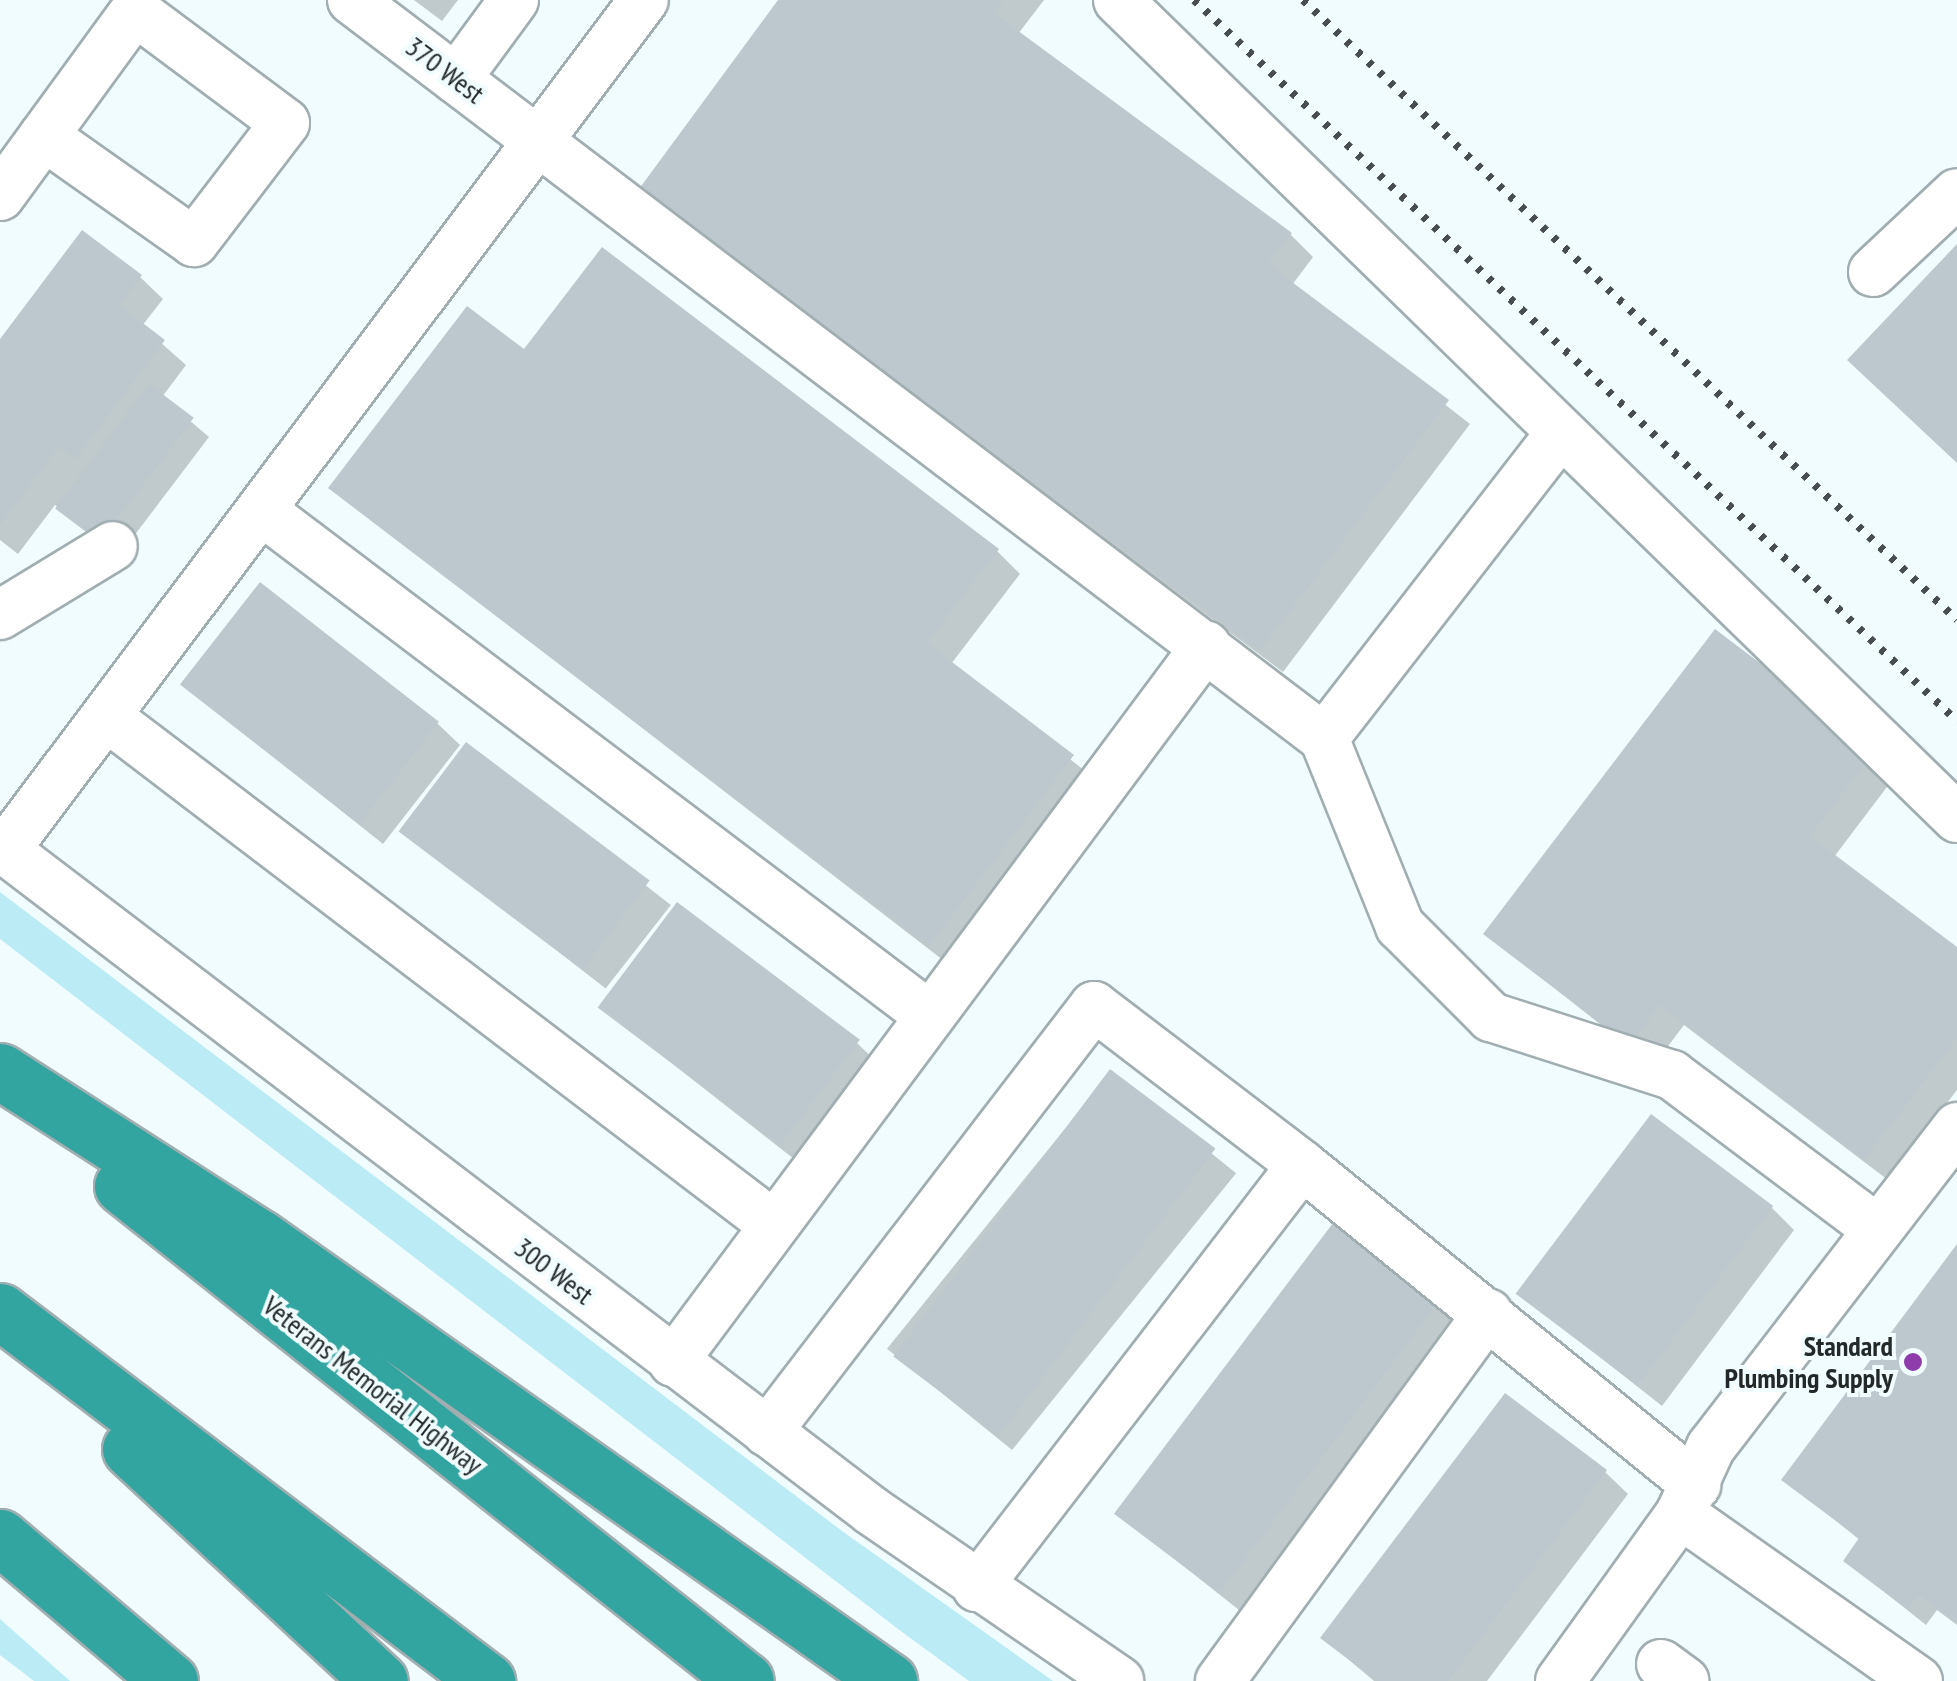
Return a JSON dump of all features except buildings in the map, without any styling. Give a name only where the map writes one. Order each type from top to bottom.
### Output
[{"type":"highway","points":[[0,1071],[259,1237],[889,1681]]},
{"type":"highway","name":"Veterans Memorial Highway","points":[[0,1089],[746,1681]]},
{"type":"highway","points":[[0,1311],[487,1681]]},
{"type":"highway","points":[[0,1327],[380,1681]]},
{"type":"highway","points":[[0,1537],[170,1681]]},
{"type":"street","name":"370 West","points":[[352,0],[1324,738]]},
{"type":"street","points":[[456,79],[514,0]]},
{"type":"street","points":[[3,848],[107,717],[644,0]]},
{"type":"street","points":[[1118,0],[1559,435],[1957,818]]},
{"type":"street","points":[[0,196],[135,10],[285,123],[194,242],[44,136]]},
{"type":"street","points":[[1873,272],[1957,193]]},
{"type":"street","points":[[1559,435],[1324,738],[1400,926],[1492,1017],[1672,1075],[1876,1228]]},
{"type":"street","points":[[262,511],[930,1016]]},
{"type":"street","points":[[0,615],[113,546]]},
{"type":"street","points":[[673,1362],[1206,646]]},
{"type":"street","points":[[107,717],[774,1225]]},
{"type":"street","name":"300 West","points":[[3,848],[673,1362],[978,1587],[1119,1681]]},
{"type":"street","points":[[767,1432],[1094,1006],[1488,1313],[1688,1499],[1918,1681]]},
{"type":"street","points":[[1560,1681],[1688,1499],[1711,1447],[1876,1228],[1957,1128]]},
{"type":"street","points":[[978,1587],[1302,1165]]},
{"type":"street","points":[[1220,1681],[1488,1313]]},
{"type":"shaded area","points":[[0,892],[842,1531],[1053,1681],[969,1681],[902,1632],[0,939]]},
{"type":"shaded area","points":[[0,1619],[70,1681],[34,1681],[0,1655]]},
{"type":"railway","points":[[1194,0],[1957,721]]},
{"type":"railway","points":[[1303,0],[1957,620]]},
{"type":"place","name":"Standard Plumbing Supply","points":[[1913,1362]]}]
